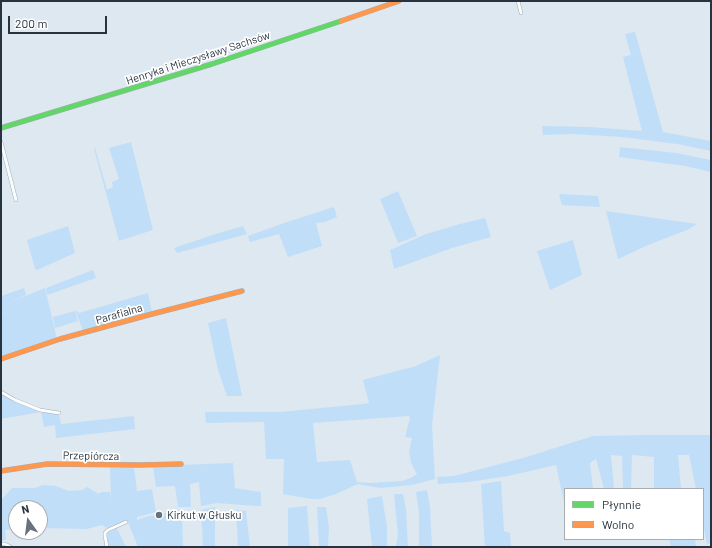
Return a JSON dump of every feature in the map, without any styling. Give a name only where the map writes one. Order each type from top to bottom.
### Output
[{"type":"street","name":"Henryka i Mieczysławy Sachsów","points":[[1,128],[208,65],[399,1]]},
{"type":"street","points":[[518,1],[521,13]]},
{"type":"street","points":[[1,142],[16,200]]},
{"type":"street","name":"Parafialna","points":[[1,359],[60,339],[242,291]]},
{"type":"street","points":[[1,392],[15,400],[40,410],[59,413]]},
{"type":"street","name":"Przepiórcza","points":[[1,471],[54,464],[181,464]]},
{"type":"street","points":[[107,547],[105,536],[108,530],[126,522]]},
{"type":"street","points":[[1,544],[11,547]]},
{"type":"shaded area","points":[[635,32],[663,132],[711,141],[711,151],[677,144],[622,137],[571,134],[543,135],[542,126],[590,127],[642,131],[623,57],[631,55],[625,34]]},
{"type":"shaded area","points":[[131,142],[153,230],[119,241],[94,149],[95,148],[107,190],[113,187],[112,182],[119,179],[109,148]]},
{"type":"shaded area","points":[[620,147],[676,153],[711,160],[711,172],[685,166],[619,157]]},
{"type":"shaded area","points":[[398,191],[417,236],[398,243],[380,199]]},
{"type":"shaded area","points":[[559,194],[598,196],[600,207],[562,205]]},
{"type":"shaded area","points":[[334,207],[337,217],[325,222],[316,223],[322,246],[288,257],[279,234],[250,242],[248,236]]},
{"type":"shaded area","points":[[606,211],[697,224],[687,230],[648,245],[618,259]]},
{"type":"shaded area","points":[[485,218],[491,237],[452,248],[394,269],[390,250],[426,234]]},
{"type":"shaded area","points":[[68,226],[75,253],[37,270],[35,269],[27,240]]},
{"type":"shaded area","points":[[243,226],[247,234],[177,253],[174,248],[219,233]]},
{"type":"shaded area","points":[[573,240],[582,275],[550,290],[537,251]]},
{"type":"shaded area","points":[[93,270],[96,278],[47,295],[46,288]]},
{"type":"shaded area","points":[[24,288],[26,295],[8,303],[45,288],[57,339],[1,357],[1,314],[3,313],[1,296]]},
{"type":"shaded area","points":[[148,293],[152,312],[83,331],[75,309],[79,313]]},
{"type":"shaded area","points":[[75,311],[78,321],[55,328],[53,317]]},
{"type":"shaded area","points":[[226,318],[242,396],[227,396],[218,370],[208,323]]},
{"type":"shaded area","points":[[440,355],[432,425],[435,479],[412,485],[380,488],[358,484],[336,494],[320,499],[311,499],[283,494],[284,459],[266,459],[264,422],[206,423],[205,412],[280,412],[369,403],[363,380],[416,366]],"holes":[[[409,416],[410,418],[405,437],[412,438],[409,451],[411,463],[417,474],[411,478],[402,481],[370,483],[357,482],[350,460],[317,462],[313,423]]]},
{"type":"shaded area","points":[[1,393],[41,412],[1,419]]},
{"type":"shaded area","points":[[41,412],[59,414],[61,424],[134,416],[135,429],[56,438],[55,425],[44,427]]},
{"type":"shaded area","points":[[711,435],[711,543],[707,544],[704,529],[704,488],[696,488],[689,455],[678,455],[681,488],[654,488],[654,457],[632,455],[631,488],[623,488],[622,456],[611,455],[614,488],[604,488],[596,459],[590,463],[593,488],[564,488],[564,502],[556,465],[508,476],[469,482],[438,484],[437,477],[454,476],[523,458],[593,436]]},
{"type":"shaded area","points":[[233,463],[235,488],[261,492],[261,506],[217,503],[201,506],[199,482],[190,484],[191,507],[178,507],[175,486],[156,487],[153,466]]},
{"type":"shaded area","points":[[110,467],[134,467],[137,491],[152,489],[156,512],[137,517],[137,520],[149,516],[182,510],[183,547],[138,547],[127,520],[107,528],[102,525],[87,529],[48,528],[48,500],[8,500],[8,530],[5,530],[6,539],[1,542],[1,498],[3,498],[12,488],[35,488],[43,485],[56,486],[69,491],[83,490],[87,487],[99,494],[101,492],[110,492],[111,502]]},
{"type":"shaded area","points":[[501,481],[504,531],[510,533],[511,547],[485,547],[481,484]]},
{"type":"shaded area","points":[[427,490],[430,507],[432,547],[419,547],[419,513],[416,492]]},
{"type":"shaded area","points":[[394,494],[403,494],[406,509],[408,547],[396,546],[398,534]]},
{"type":"shaded area","points":[[382,496],[387,527],[387,547],[372,547],[367,499]]},
{"type":"shaded area","points":[[307,506],[310,547],[288,547],[288,508]]},
{"type":"shaded area","points":[[215,507],[215,547],[203,547],[201,510]]},
{"type":"shaded area","points":[[317,507],[326,507],[329,527],[328,547],[319,547]]},
{"type":"shaded area","points":[[236,510],[246,511],[250,547],[238,547]]},
{"type":"shaded area","points":[[117,528],[126,547],[109,547],[107,535]]},
{"type":"shaded area","points":[[669,540],[695,540],[696,547],[671,547]]},
{"type":"traffic: fast","points":[[1,128],[212,64],[341,21]]},
{"type":"traffic: slow","points":[[341,21],[399,1]]},
{"type":"traffic: slow","points":[[1,359],[60,339],[242,291]]},
{"type":"traffic: slow","points":[[1,471],[47,464],[181,464]]},
{"type":"place","name":"Kirkut w Głusku","points":[[159,515]]}]
